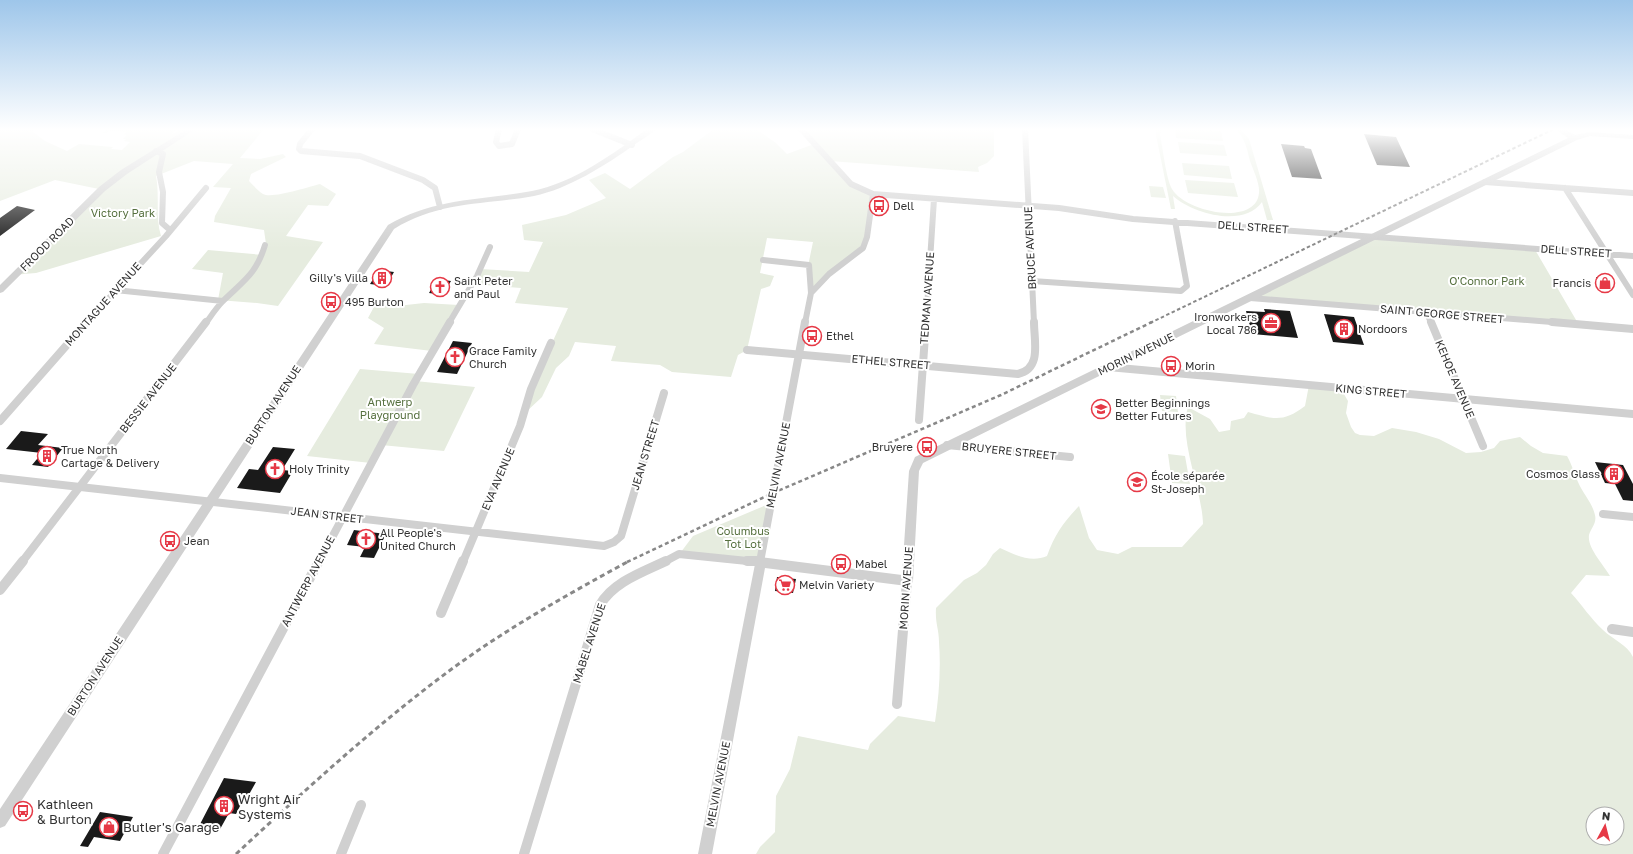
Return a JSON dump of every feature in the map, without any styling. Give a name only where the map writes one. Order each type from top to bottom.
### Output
[{"type":"street","name":"FROOD ROAD","points":[[0,290],[102,189],[129,169]]},
{"type":"street","points":[[161,169],[163,192],[162,223],[170,230]]},
{"type":"street","points":[[394,169],[423,180],[435,188],[440,207]]},
{"type":"street","name":"BURTON AVENUE","points":[[0,821],[384,235],[391,227],[410,215],[440,207],[535,193],[593,169]]},
{"type":"street","name":"DELL STREET","points":[[837,169],[851,184],[859,190],[873,194],[1073,210],[1175,222],[1378,235],[1633,256]]},
{"type":"street","name":"BRUCE AVENUE","points":[[1027,169],[1035,356],[1033,367]]},
{"type":"street","name":"MORIN AVENUE","points":[[897,704],[916,464],[925,456],[1512,169]]},
{"type":"street","points":[[1485,182],[1633,193]]},
{"type":"street","name":"MONTAGUE AVENUE","points":[[0,421],[206,188]]},
{"type":"street","points":[[1565,188],[1633,295]]},
{"type":"street","points":[[811,293],[829,274],[863,248],[867,237],[873,194]]},
{"type":"street","name":"TEDMAN AVENUE","points":[[919,420],[934,199]]},
{"type":"street","points":[[1032,281],[1174,292],[1186,288],[1186,280],[1175,222]]},
{"type":"street","name":"BESSIE AVENUE","points":[[0,590],[223,301],[233,294],[246,280],[260,258],[265,245]]},
{"type":"street","name":"ANTWERP AVENUE","points":[[163,854],[413,385],[477,276],[490,247]]},
{"type":"street","name":"MELVIN AVENUE","points":[[705,854],[811,293],[809,265],[763,260]]},
{"type":"street","points":[[115,290],[223,301]]},
{"type":"street","name":"SAINT GEORGE STREET","points":[[1250,298],[1633,329]]},
{"type":"street","name":"KEHOE AVENUE","points":[[1427,312],[1483,446]]},
{"type":"street","name":"EVA AVENUE","points":[[441,613],[520,426],[532,389],[551,343]]},
{"type":"street","name":"ETHEL STREET","points":[[747,350],[800,353],[1018,374],[1030,370],[1033,367]]},
{"type":"street","name":"KING STREET","points":[[1108,367],[1633,414]]},
{"type":"street","name":"JEAN STREET","points":[[0,478],[601,546],[616,542],[621,536],[664,393]]},
{"type":"street","name":"BRUYERE STREET","points":[[948,445],[1070,458]]},
{"type":"street","points":[[1603,514],[1633,517]]},
{"type":"street","name":"MABEL AVENUE","points":[[524,854],[600,605],[604,598],[623,582],[679,554],[688,553],[907,581]]},
{"type":"street","points":[[1612,629],[1633,632]]},
{"type":"street","points":[[341,854],[361,805]]},
{"type":"green space","name":"Victory Park","points":[[0,169],[174,169],[156,176],[158,192],[158,222],[161,236],[36,273],[12,275],[99,189],[55,180],[0,201]]},
{"type":"green space","points":[[229,169],[262,169],[251,174],[249,181],[263,194],[274,195],[320,184],[336,194],[328,206],[308,205],[286,236],[323,242],[278,306],[218,300],[223,273],[192,269],[208,250],[263,255],[266,244],[264,230],[214,222],[215,216],[231,188],[213,187]]},
{"type":"green space","points":[[657,169],[837,169],[844,177],[873,194],[865,242],[811,293],[808,266],[813,242],[767,238],[760,273],[774,276],[770,286],[761,289],[747,350],[738,355],[731,377],[672,372],[660,365],[611,361],[616,346],[575,342],[569,356],[556,368],[542,397],[525,413],[552,343],[568,308],[515,303],[521,288],[472,284],[480,269],[529,272],[543,242],[524,240],[522,225],[566,215],[606,198],[589,180],[605,173],[630,189]]},
{"type":"green space","points":[[936,169],[978,169],[979,172]]},
{"type":"green space","points":[[1163,169],[1166,169],[1172,189],[1179,197],[1204,209],[1234,213],[1246,210],[1255,204],[1259,189],[1253,169],[1258,169],[1273,220],[1267,220],[1262,202],[1254,210],[1243,215],[1218,216],[1193,208],[1173,196],[1175,209],[1171,209]]},
{"type":"green space","points":[[1183,169],[1230,169],[1232,179],[1184,175]]},
{"type":"green space","points":[[1185,180],[1234,183],[1238,197],[1188,193]]},
{"type":"green space","points":[[1149,186],[1163,187],[1166,198],[1151,197]]},
{"type":"green space","name":"O'Connor Park","points":[[1378,236],[1534,248],[1579,325],[1251,298]]},
{"type":"green space","points":[[424,303],[459,305],[432,351],[374,344],[384,328],[368,318],[375,305],[397,306]]},
{"type":"green space","name":"Antwerp Playground","points":[[360,369],[419,374],[415,381],[475,387],[444,451],[381,445],[371,463],[307,456]]},
{"type":"green space","points":[[1309,385],[1341,389],[1348,401],[1346,413],[1351,427],[1355,433],[1360,435],[1374,436],[1392,428],[1416,432],[1439,439],[1466,453],[1481,452],[1494,448],[1500,441],[1520,437],[1543,453],[1567,456],[1595,515],[1595,523],[1589,535],[1589,540],[1593,551],[1610,576],[1586,575],[1571,593],[1599,626],[1624,645],[1633,657],[1633,854],[756,854],[760,847],[775,832],[776,796],[790,769],[798,736],[868,750],[870,744],[898,716],[935,722],[939,692],[940,662],[936,608],[964,580],[977,573],[986,565],[993,554],[1000,548],[1023,557],[1035,559],[1047,556],[1060,529],[1079,506],[1089,538],[1097,550],[1118,554],[1132,547],[1182,547],[1203,524],[1202,510],[1186,435],[1188,407],[1210,419],[1219,432],[1230,430],[1231,421],[1244,418],[1248,412],[1271,418],[1278,418],[1290,415],[1305,406]]},
{"type":"green space","points":[[1160,395],[1176,396],[1178,412],[1162,411]]},
{"type":"green space","points":[[1168,454],[1185,456],[1190,484],[1172,483]]},
{"type":"green space","name":"Columbus Tot Lot","points":[[771,503],[760,561],[681,552],[693,536]]},
{"type":"building","points":[[1289,169],[1318,169],[1322,179],[1292,177]]},
{"type":"building","points":[[17,206],[35,210],[0,236],[0,218]]},
{"type":"building","name":"Gilly's Villa","points":[[379,270],[394,272],[386,286],[370,284]]},
{"type":"building","name":"Francis","points":[[1596,277],[1607,278],[1613,288],[1602,287]]},
{"type":"building","name":"Saint Peter and Paul","points":[[437,279],[451,281],[443,295],[429,293]]},
{"type":"building","name":"Ironworkers Local 786","points":[[1264,309],[1290,311],[1298,338],[1252,334],[1246,311],[1265,312]]},
{"type":"building","name":"Nordoors","points":[[1324,314],[1354,317],[1364,345],[1333,342]]},
{"type":"building","name":"Grace Family Church","points":[[453,341],[472,343],[457,374],[437,372]]},
{"type":"building","points":[[21,431],[48,434],[38,445],[63,448],[48,467],[32,465],[42,453],[6,449]]},
{"type":"building","name":"Holy Trinity","points":[[273,447],[295,449],[282,470],[293,471],[280,493],[237,488],[249,469],[258,470]]},
{"type":"building","name":"Cosmos Glass","points":[[1595,462],[1623,465],[1633,484],[1633,501],[1623,500],[1615,484],[1605,483]]},
{"type":"building","name":"All People's United Church","points":[[354,530],[386,534],[374,558],[360,557],[365,547],[347,545]]},
{"type":"building","name":"Melvin Variety","points":[[777,577],[796,579],[793,593],[775,591]]},
{"type":"building","name":"Wright Air Systems","points":[[224,778],[256,782],[247,798],[244,798],[236,814],[229,813],[219,831],[198,828]]},
{"type":"building","name":"Butler's Garage","points":[[100,812],[133,817],[120,841],[94,837],[88,847],[80,846]]},
{"type":"railway","points":[[1150,323],[1471,169]]},
{"type":"railway","points":[[628,561],[773,493],[1001,395],[1152,322]]},
{"type":"railway","points":[[236,854],[359,743],[437,680],[483,647],[555,602],[628,561]]},
{"type":"place","name":"Dell","points":[[879,206]]},
{"type":"place","name":"Gilly's Villa","points":[[382,278]]},
{"type":"place","name":"Francis","points":[[1605,283]]},
{"type":"place","name":"Saint Peter and Paul","points":[[440,287]]},
{"type":"place","name":"495 Burton","points":[[331,302]]},
{"type":"place","name":"Ironworkers Local 786","points":[[1271,323]]},
{"type":"place","name":"Nordoors","points":[[1344,329]]},
{"type":"place","name":"Ethel","points":[[812,336]]},
{"type":"place","name":"Grace Family Church","points":[[455,357]]},
{"type":"place","name":"Morin","points":[[1171,366]]},
{"type":"place","name":"Better Beginnings Better Futures","points":[[1101,409]]},
{"type":"place","name":"Bruyere","points":[[927,447]]},
{"type":"place","name":"True North Cartage & Delivery","points":[[47,456]]},
{"type":"place","name":"Holy Trinity","points":[[275,469]]},
{"type":"place","name":"Cosmos Glass","points":[[1614,474]]},
{"type":"place","name":"École séparée St-Joseph","points":[[1137,482]]},
{"type":"place","name":"All People's United Church","points":[[366,539]]},
{"type":"place","name":"Jean","points":[[170,541]]},
{"type":"place","name":"Mabel","points":[[841,564]]},
{"type":"place","name":"Melvin Variety","points":[[785,585]]},
{"type":"place","name":"Wright Air Systems","points":[[224,806]]},
{"type":"place","name":"Kathleen & Burton","points":[[23,811]]},
{"type":"place","name":"Butler's Garage","points":[[109,827]]}]
